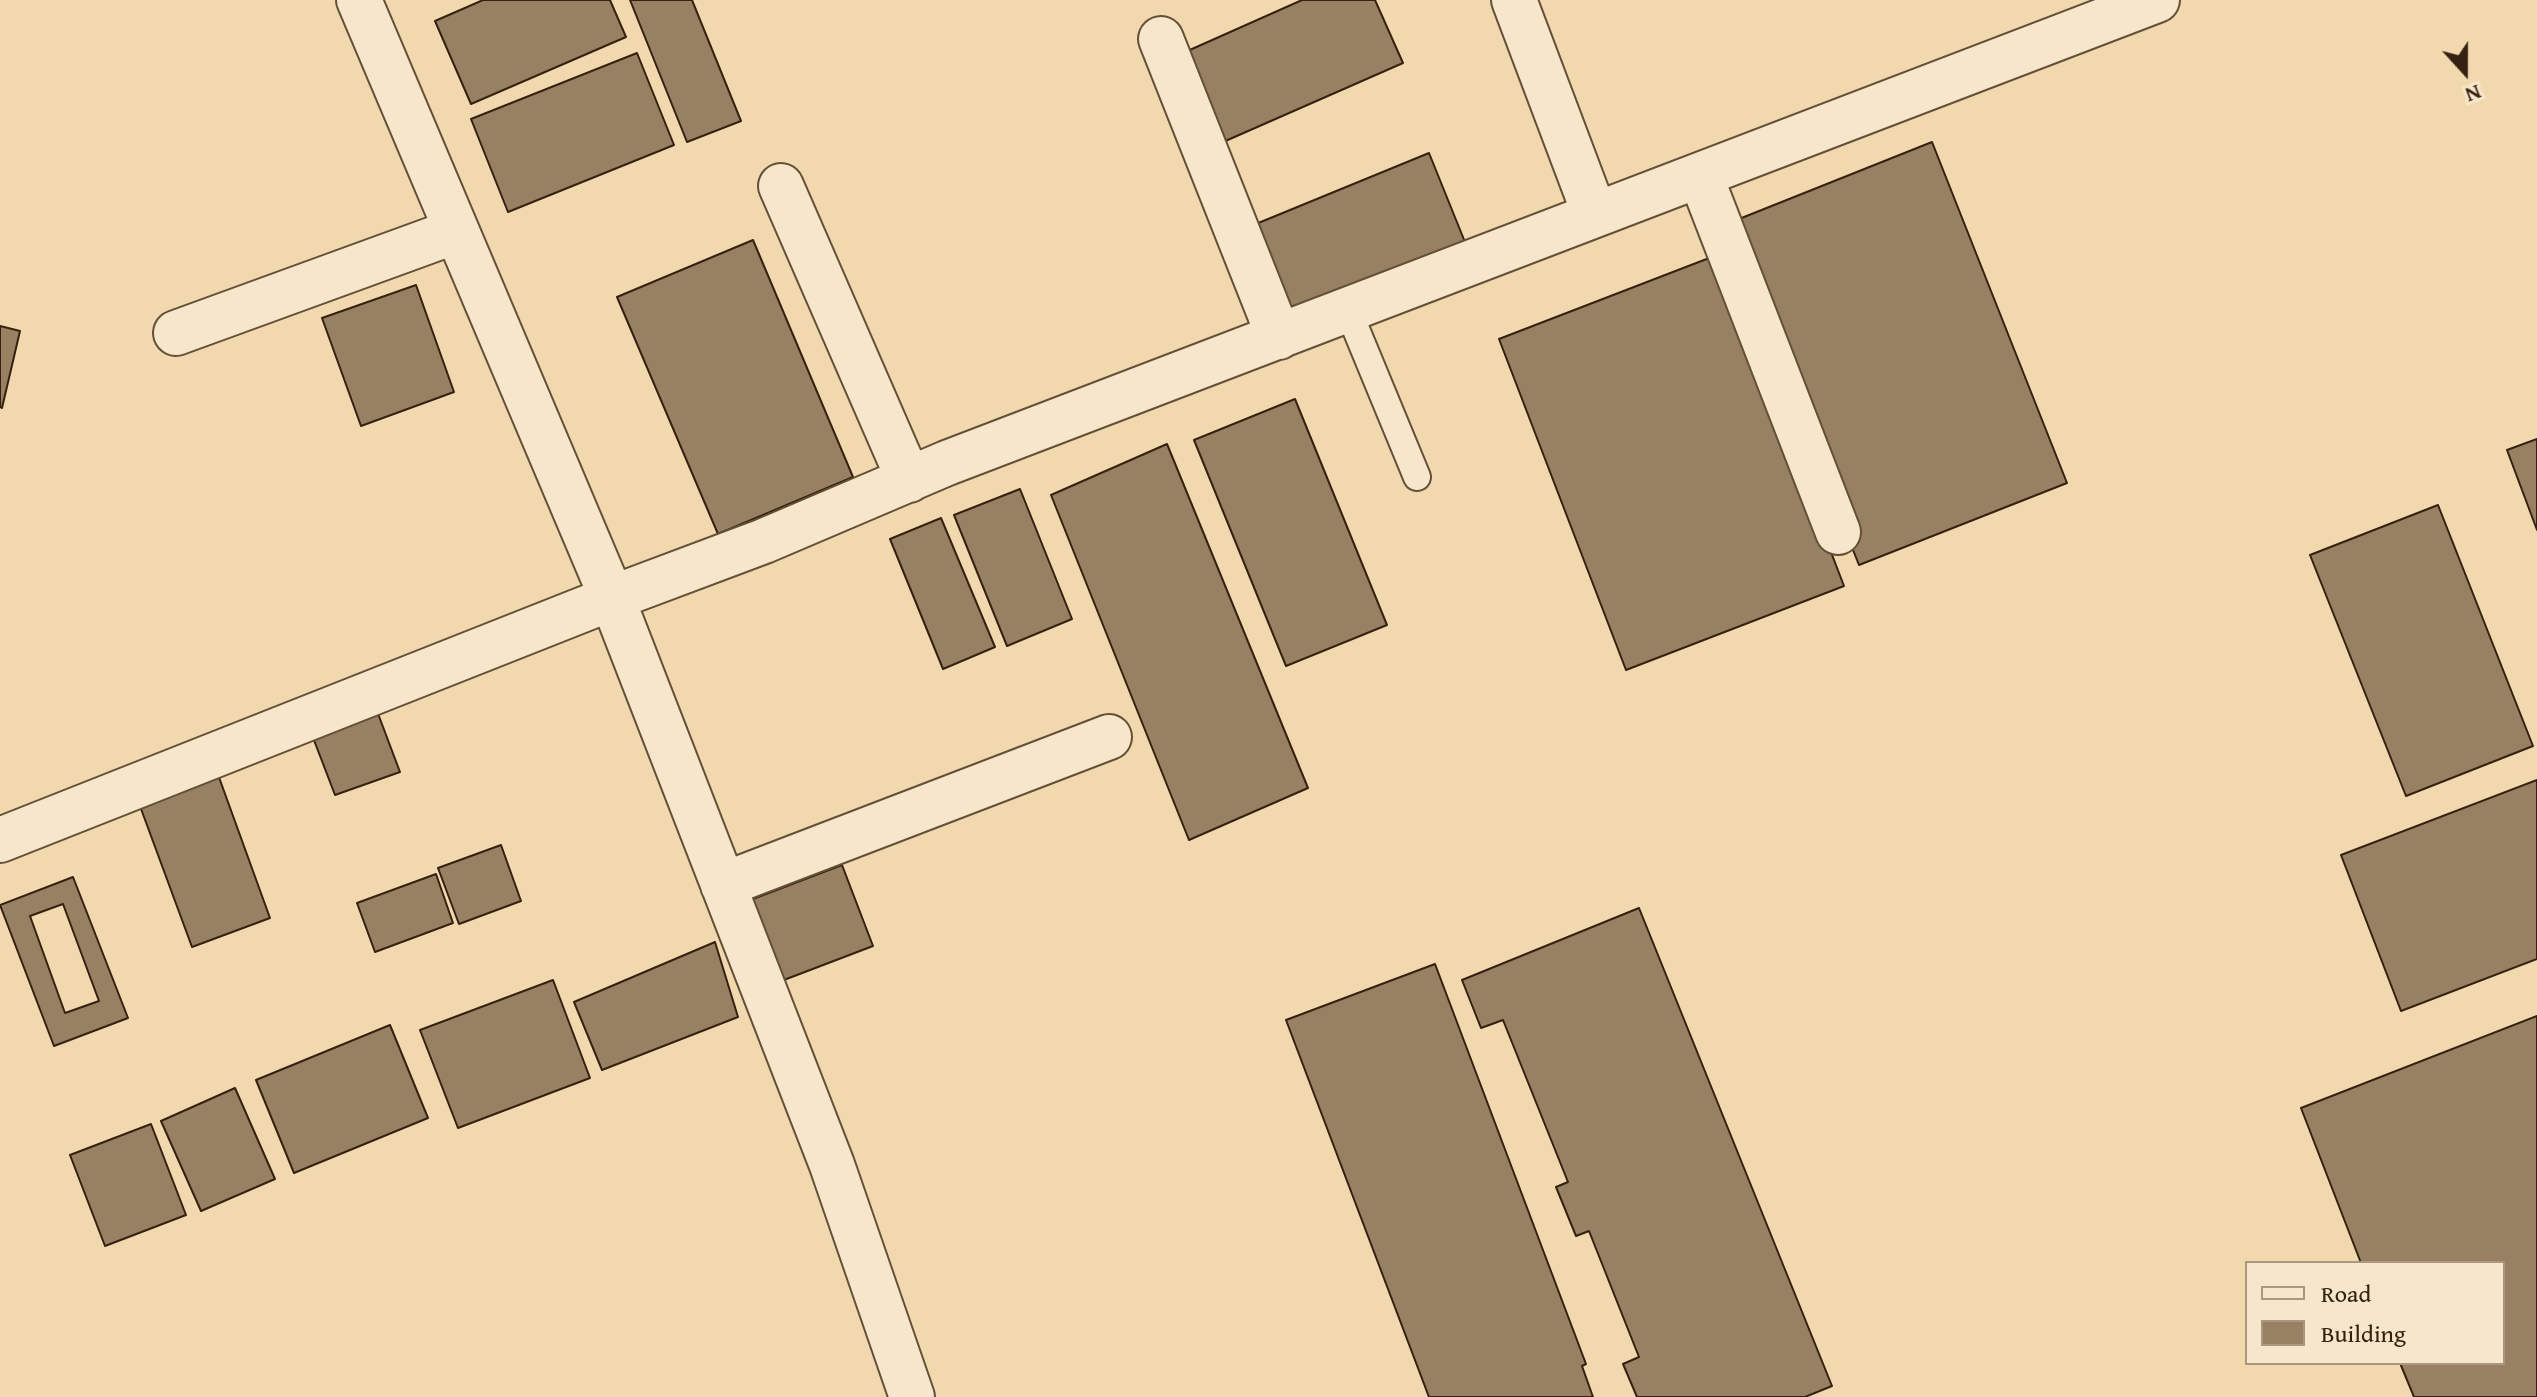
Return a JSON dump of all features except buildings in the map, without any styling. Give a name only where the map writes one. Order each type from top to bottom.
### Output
[{"type":"street","points":[[359,0],[612,598],[832,1165],[900,1393]]},
{"type":"street","points":[[1514,0],[1595,215]]},
{"type":"street","points":[[0,840],[764,541],[909,480],[2157,0]]},
{"type":"street","points":[[1161,39],[1279,337]]},
{"type":"street","points":[[1700,175],[1838,532]]},
{"type":"street","points":[[781,186],[909,480]]},
{"type":"street","points":[[176,333],[456,231]]},
{"type":"street","points":[[723,885],[1109,737]]},
{"type":"lane","points":[[1348,310],[1417,477]]}]
